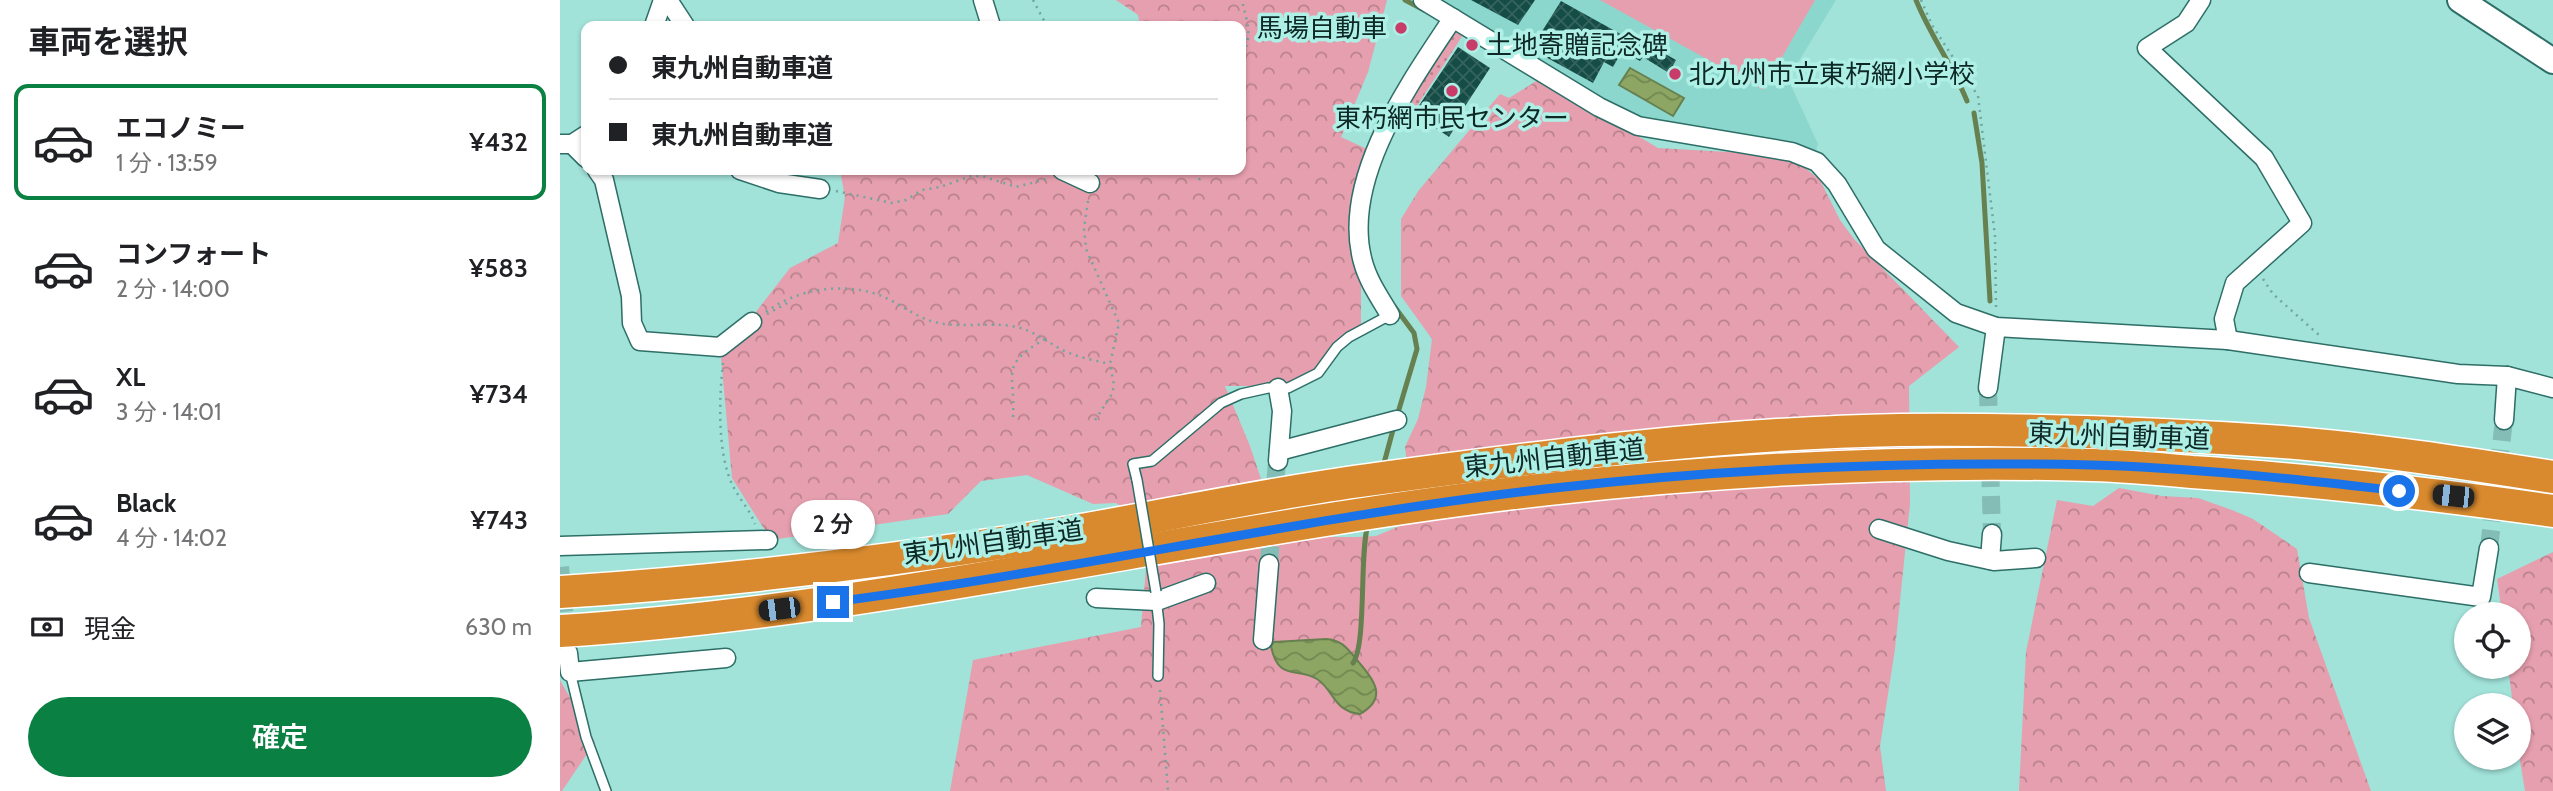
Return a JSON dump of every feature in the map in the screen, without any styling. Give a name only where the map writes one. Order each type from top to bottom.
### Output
[{"type":"highway","name":"東九州自動車道","points":[[560,592],[639,587],[845,564],[1066,532],[1361,481],[1536,458],[1748,438],[1898,430],[2094,433],[2285,442],[2459,462],[2553,477]]},
{"type":"highway","name":"東九州自動車道","points":[[564,642],[644,626],[860,598],[1366,514],[1547,489],[1718,474],[1898,465],[2094,465],[2292,479],[2453,496],[2553,511]]},
{"type":"main road","points":[[2460,0],[2553,61]]},
{"type":"street","points":[[656,21],[666,0],[681,21]]},
{"type":"street","points":[[983,0],[989,21]]},
{"type":"street","points":[[1423,0],[1599,107],[1638,126],[1791,152],[1817,162],[1837,184],[1876,249],[1956,313],[1996,327],[2228,340],[2458,374],[2507,376],[2553,388]]},
{"type":"street","points":[[2201,0],[2186,23],[2147,48],[2264,158],[2302,223],[2235,282],[2224,319],[2228,340]]},
{"type":"street","points":[[1390,315],[1369,279],[1361,253],[1359,222],[1365,183],[1384,128],[1452,18]]},
{"type":"street","points":[[600,175],[604,180],[631,296],[632,323],[640,341],[720,347],[752,322]]},
{"type":"street","points":[[755,175],[779,183],[820,189]]},
{"type":"street","points":[[1988,388],[1996,327]]},
{"type":"street","points":[[2504,420],[2507,376]]},
{"type":"street","points":[[1278,388],[1283,411],[1278,456],[1397,420]]},
{"type":"street","points":[[1879,529],[1948,551],[1990,560],[2036,558]]},
{"type":"street","points":[[1990,560],[1992,534]]},
{"type":"street","points":[[560,546],[764,540]]},
{"type":"street","points":[[2309,573],[2481,597],[2489,548]]},
{"type":"street","points":[[1263,640],[1269,564]]},
{"type":"street","points":[[1096,598],[1156,596],[1206,583]]},
{"type":"street","points":[[564,642],[570,672],[726,658]]},
{"type":"lane","points":[[1158,676],[1156,596],[1133,464],[1152,461],[1221,403],[1241,394],[1297,385],[1318,373],[1337,347],[1349,337],[1390,315]]},
{"type":"lane","points":[[570,672],[586,737],[606,791]]},
{"type":"path","points":[[1033,0],[1044,21]]},
{"type":"path","points":[[1242,0],[1250,22],[1250,37],[1246,47]]},
{"type":"path","points":[[1921,0],[1932,25],[1978,96],[1995,236],[1996,327]]},
{"type":"path","points":[[1199,180],[1202,175]]},
{"type":"path","points":[[820,189],[892,203],[906,200],[922,190],[971,176],[982,176],[1016,187],[1057,176],[1076,177],[1086,249],[1119,323],[1110,365],[1114,385],[1112,394],[1095,424]]},
{"type":"path","points":[[2253,265],[2273,294],[2341,355]]},
{"type":"path","points":[[752,322],[770,309],[802,293],[835,289],[857,290],[881,295],[930,321],[948,325],[1011,326],[1033,331],[1072,354],[1110,365]]},
{"type":"path","points":[[752,322],[791,301]]},
{"type":"path","points":[[1013,416],[1011,372],[1016,360],[1025,351],[1045,339]]},
{"type":"path","points":[[720,347],[723,357],[720,390],[726,464],[733,486],[764,540]]},
{"type":"path","points":[[1158,676],[1165,728],[1168,791]]},
{"type":"shaded area","name":"北九州市立東朽網小学校","points":[[1434,0],[1836,0],[1788,79],[1818,144],[1814,157],[1662,136]]},
{"type":"green space","points":[[1116,0],[1387,0],[1368,72],[1341,137],[1369,150],[1361,275],[1361,327],[1318,370],[1289,386],[1225,386],[1266,494],[1293,525],[1316,537],[1376,536],[1414,520],[1405,447],[1418,419],[1426,387],[1432,339],[1401,296],[1401,219],[1419,190],[1500,94],[1509,98],[1541,78],[1658,148],[1764,154],[1799,163],[1820,180],[1840,220],[1854,239],[1959,347],[1909,386],[1910,504],[1895,649],[1880,746],[1886,791],[950,791],[973,660],[1141,627],[1146,568],[1132,514],[1116,503],[1093,504],[1027,475],[981,481],[948,514],[771,540],[732,478],[721,357],[790,268],[838,243],[845,197],[841,175],[1058,175],[1069,182],[1081,175],[1246,175],[1246,21],[1139,21],[1138,15]]},
{"type":"green space","points":[[1600,0],[1815,0],[1763,90]]},
{"type":"green space","points":[[1455,31],[1463,35],[1413,112],[1404,106]]},
{"type":"green space","points":[[2119,488],[2162,496],[2198,498],[2253,519],[2297,549],[2309,618],[2371,791],[2019,791],[2026,652],[2057,500],[2093,506]]},
{"type":"green space","points":[[2553,552],[2553,791],[2525,791],[2522,770],[2531,770],[2531,693],[2511,693],[2510,679],[2531,679],[2531,602],[2500,602],[2497,579]]},
{"type":"green space","points":[[560,680],[595,742],[562,791],[560,791]]},
{"type":"water","points":[[1630,68],[1684,98],[1673,116],[1619,85]]},
{"type":"water","points":[[1326,639],[1344,645],[1363,667],[1375,687],[1374,701],[1360,714],[1339,705],[1317,679],[1283,669],[1278,665],[1271,646],[1274,642]]},
{"type":"building","points":[[1471,0],[1535,0],[1518,25]]},
{"type":"building","points":[[1561,1],[1635,42],[1637,38],[1676,60],[1669,73],[1643,57],[1640,61],[1622,51],[1613,67],[1604,62],[1593,83],[1531,49]]},
{"type":"building","name":"東朽網市民センター","points":[[1458,47],[1490,68],[1458,117],[1460,119],[1449,137],[1414,113]]},
{"type":"waterway","points":[[1405,0],[1424,10]]},
{"type":"waterway","points":[[1916,0],[1967,101]]},
{"type":"waterway","points":[[1974,113],[1982,163],[1990,301]]},
{"type":"waterway","points":[[1394,306],[1414,333],[1417,349],[1397,416]]},
{"type":"waterway","points":[[1383,467],[1394,426]]},
{"type":"waterway","points":[[1353,663],[1360,637],[1368,524]]},
{"type":"tunnel","points":[[1988,388],[1992,534]]},
{"type":"tunnel","points":[[2489,548],[2504,420]]},
{"type":"tunnel","points":[[1269,564],[1277,461]]},
{"type":"tunnel","points":[[560,567],[567,637]]},
{"type":"place","name":"馬場自動車","points":[[1401,28]]},
{"type":"place","name":"土地寄贈記念碑","points":[[1472,45]]},
{"type":"place","name":"北九州市立東朽網小学校","points":[[1675,74]]},
{"type":"place","name":"東朽網市民センター","points":[[1452,91]]},
{"type":"route","points":[[833,602],[1366,514],[1547,489],[1718,474],[1898,465],[2094,465],[2292,479],[2399,491]]}]
